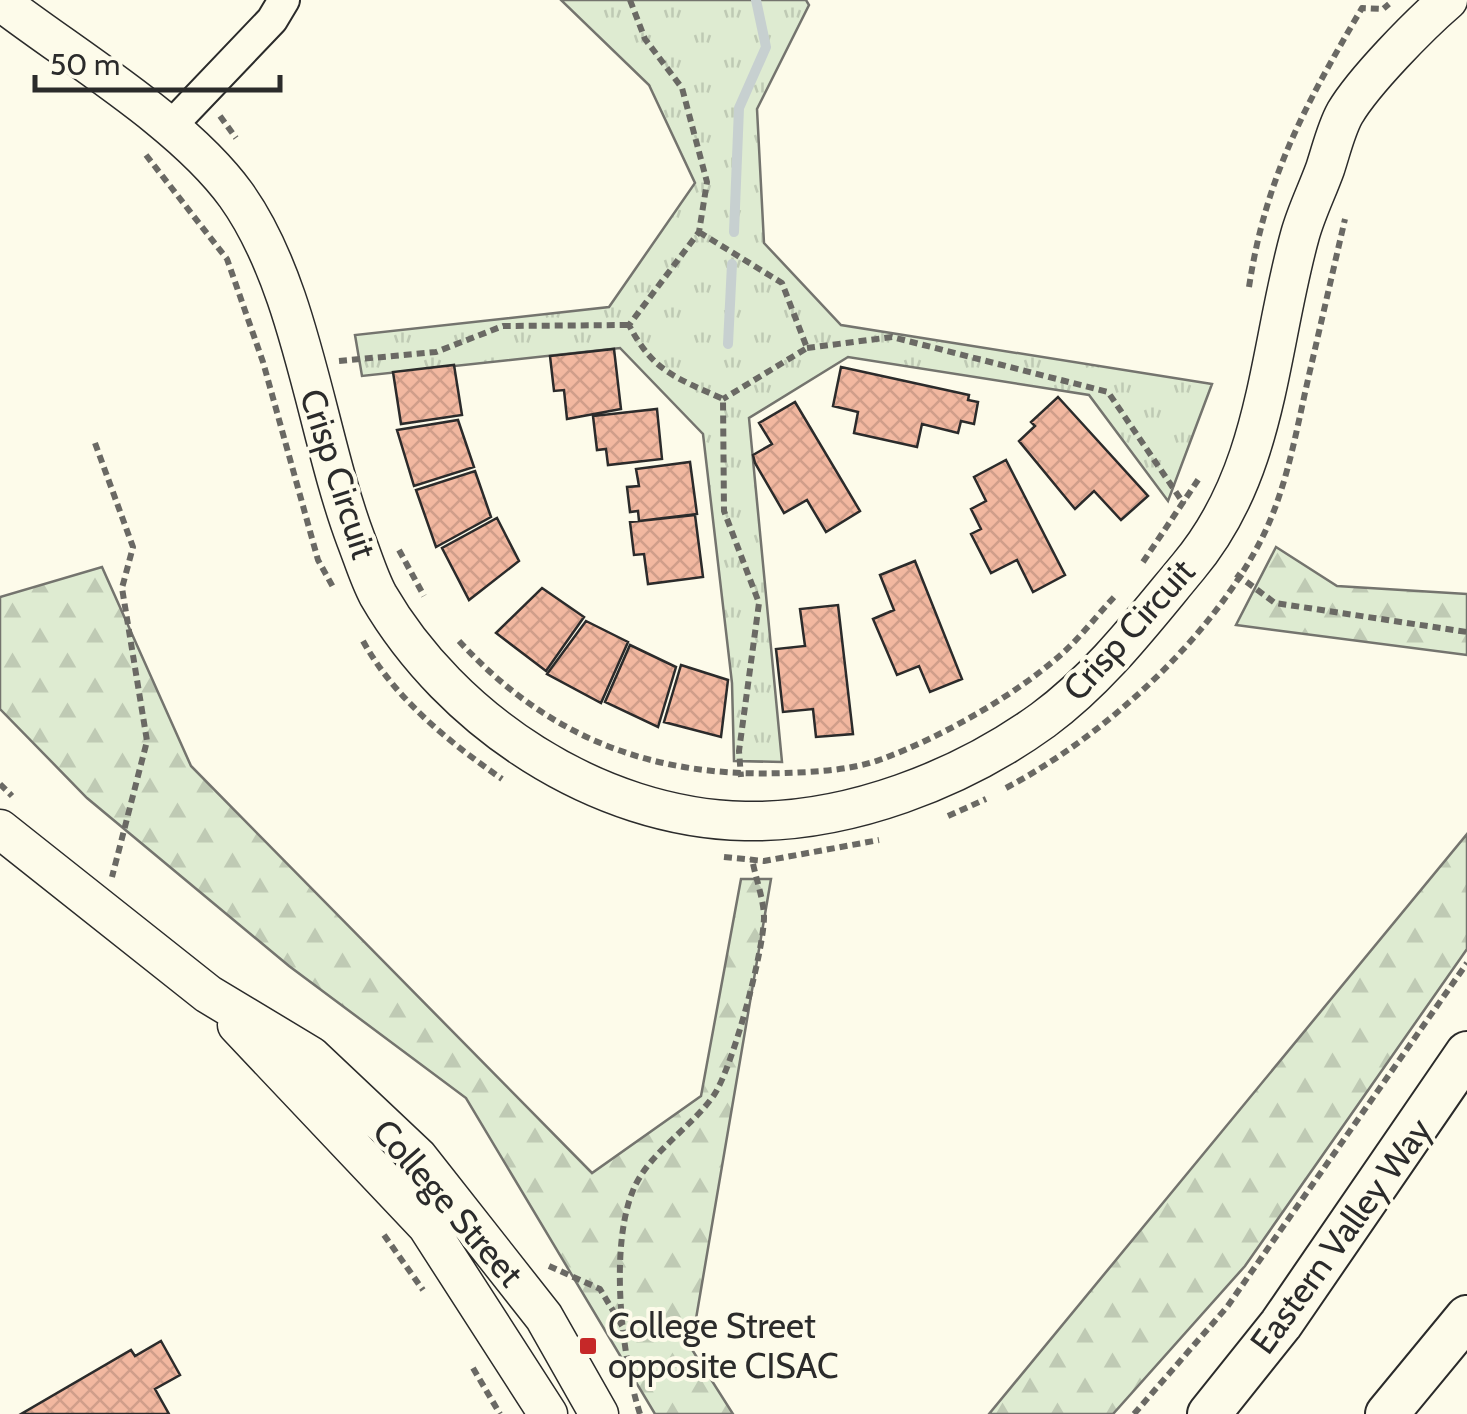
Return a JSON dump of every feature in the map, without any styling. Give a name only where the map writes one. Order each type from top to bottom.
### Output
[{"type":"main road","name":"Eastern Valley Way","points":[[1209,1414],[1281,1324],[1467,1053]]},
{"type":"main road","points":[[1387,1414],[1467,1317]]},
{"type":"street","points":[[170,127],[272,20],[284,0]]},
{"type":"street","name":"Crisp Circuit","points":[[0,1],[170,127],[236,196],[274,273],[295,327],[322,363],[335,485],[377,593],[434,671],[485,720],[532,754],[579,778],[653,806],[744,821],[843,812],[957,771],[1027,731],[1094,678],[1210,541],[1226,514],[1256,436],[1276,360],[1300,236],[1345,113],[1430,5]]},
{"type":"street","name":"College Street","points":[[0,829],[208,994],[311,1056],[418,1156],[544,1318],[599,1414]]},
{"type":"street","name":"College Street","points":[[208,994],[426,1226],[548,1414]]},
{"type":"path","points":[[629,324],[699,232],[707,182],[682,88],[646,39],[630,0]]},
{"type":"path","points":[[1247,300],[1274,176],[1301,112],[1362,8],[1384,9],[1393,0]]},
{"type":"path","points":[[199,96],[240,143]]},
{"type":"path","points":[[132,143],[198,218],[227,259],[263,362],[318,560],[335,590]]},
{"type":"path","points":[[931,822],[962,811],[1039,770],[1130,702],[1184,646],[1260,542],[1292,457],[1350,201]]},
{"type":"path","points":[[699,232],[782,283],[807,348]]},
{"type":"path","points":[[322,363],[436,352],[503,326],[629,324]]},
{"type":"path","points":[[629,324],[644,354],[662,371],[722,399]]},
{"type":"path","points":[[722,399],[807,348],[892,336],[1108,392],[1237,576],[1274,603],[1467,632]]},
{"type":"path","points":[[322,363],[338,346]]},
{"type":"path","points":[[322,363],[344,376]]},
{"type":"path","points":[[640,1414],[630,1383],[621,1228],[636,1184],[714,1095],[734,1055],[764,918],[744,821],[738,751],[760,603],[724,510],[722,399]]},
{"type":"path","points":[[96,442],[132,547],[122,588],[147,740],[112,876]]},
{"type":"path","points":[[1138,570],[1206,468]]},
{"type":"path","points":[[392,535],[432,612]]},
{"type":"path","points":[[452,633],[478,661],[547,715],[623,755],[698,772],[812,772],[880,760],[962,723],[1063,652],[1126,584]]},
{"type":"path","points":[[360,635],[377,666],[448,741],[513,786]]},
{"type":"path","points":[[717,856],[752,860],[828,853],[883,839]]},
{"type":"path","points":[[1134,1414],[1227,1307],[1467,963]]},
{"type":"path","points":[[374,1221],[426,1295]]},
{"type":"path","points":[[467,1357],[500,1414]]},
{"type":"green space","points":[[561,0],[806,0],[809,5],[757,109],[764,243],[841,325],[1212,384],[1168,501],[1089,395],[848,357],[749,418],[782,762],[734,761],[732,683],[703,434],[620,348],[362,376],[355,335],[609,307],[695,183],[649,85]]},
{"type":"green space","points":[[1276,547],[1337,586],[1467,594],[1467,655],[1236,625]]},
{"type":"green space","points":[[102,567],[191,766],[592,1173],[701,1096],[741,879],[771,879],[691,1348],[733,1414],[655,1414],[466,1098],[289,966],[87,798],[0,709],[0,597]]},
{"type":"green space","points":[[1467,834],[1467,949],[1245,1266],[1113,1414],[989,1414]]},
{"type":"building","points":[[614,349],[621,409],[567,419],[564,390],[554,391],[550,356]]},
{"type":"building","points":[[454,365],[462,415],[401,424],[393,372]]},
{"type":"building","points":[[841,367],[969,395],[968,400],[978,402],[974,424],[961,421],[958,433],[922,424],[917,447],[854,433],[858,412],[833,406]]},
{"type":"building","points":[[1058,397],[1148,496],[1121,520],[1094,491],[1075,509],[1019,441],[1035,426],[1031,422]]},
{"type":"building","points":[[795,402],[860,511],[826,532],[807,500],[784,513],[753,455],[772,444],[759,423]]},
{"type":"building","points":[[657,409],[662,459],[608,465],[606,449],[597,450],[593,416]]},
{"type":"building","points":[[458,420],[474,467],[414,486],[397,430]]},
{"type":"building","points":[[1006,460],[1065,575],[1033,592],[1017,560],[991,573],[971,534],[981,529],[971,509],[986,501],[974,477]]},
{"type":"building","points":[[690,462],[697,514],[639,521],[638,511],[630,512],[627,487],[639,486],[636,469]]},
{"type":"building","points":[[475,471],[491,517],[436,547],[416,490]]},
{"type":"building","points":[[695,515],[703,577],[648,584],[644,554],[634,555],[630,522]]},
{"type":"building","points":[[497,518],[519,561],[469,600],[442,548]]},
{"type":"building","points":[[915,561],[962,679],[930,692],[919,666],[897,675],[873,619],[894,610],[880,575]]},
{"type":"building","points":[[542,588],[584,617],[546,671],[496,633]]},
{"type":"building","points":[[838,605],[853,734],[816,737],[813,709],[783,712],[776,649],[805,646],[800,609]]},
{"type":"building","points":[[586,621],[628,642],[601,703],[547,674]]},
{"type":"building","points":[[630,645],[676,667],[658,727],[605,702]]},
{"type":"building","points":[[681,665],[728,680],[721,737],[664,722]]},
{"type":"building","points":[[161,1341],[180,1375],[155,1389],[169,1414],[21,1414],[131,1350],[135,1356]]},
{"type":"waterway","points":[[734,232],[739,108],[766,47],[756,0]]},
{"type":"waterway","points":[[728,344],[732,264]]},
{"type":"place","name":"College Street opposite CISAC","points":[[588,1346]]}]
